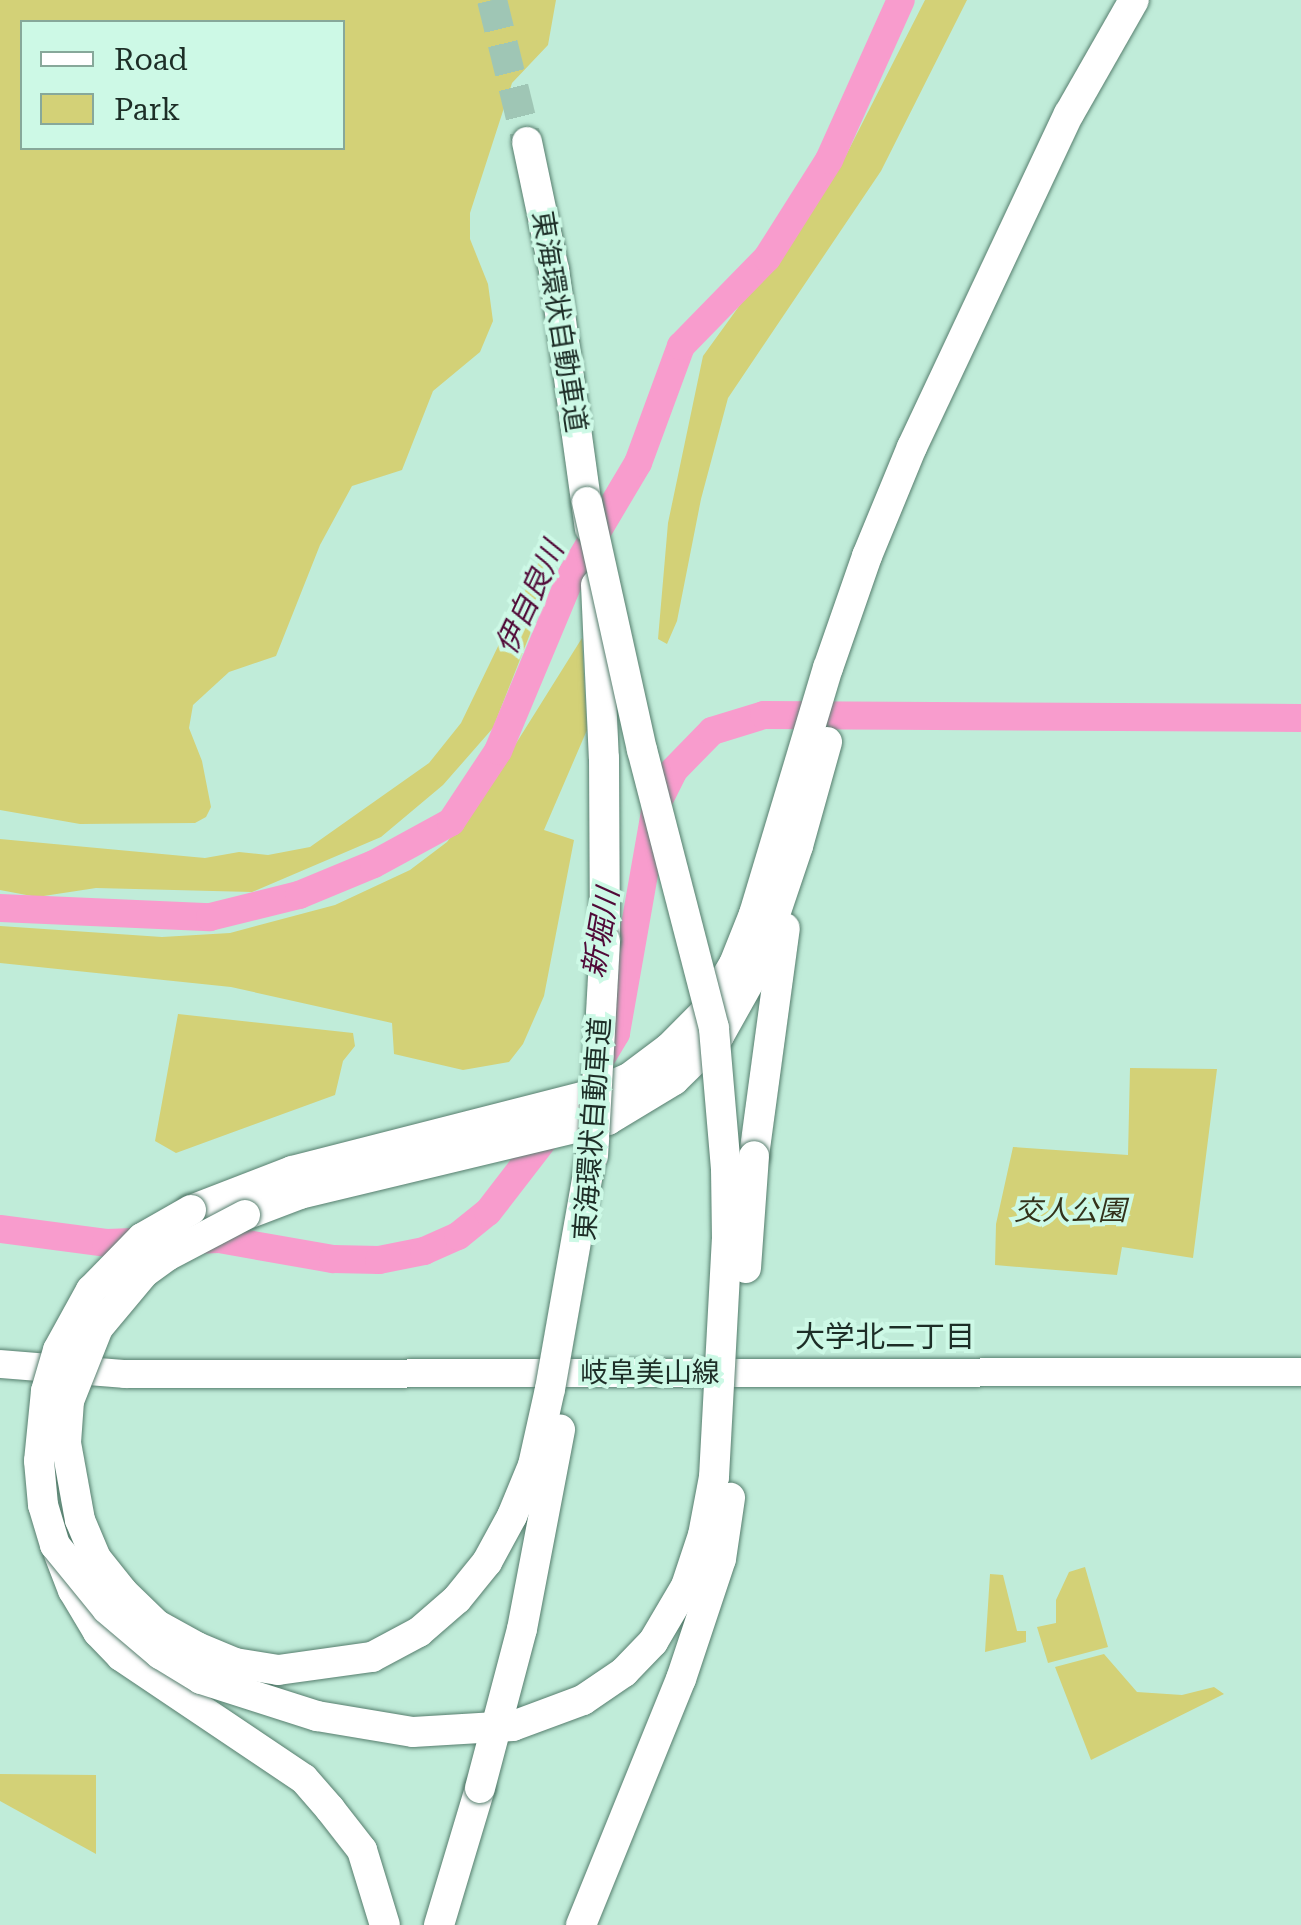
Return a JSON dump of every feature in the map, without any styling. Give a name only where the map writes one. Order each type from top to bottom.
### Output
[{"type":"highway","points":[[601,1130],[533,1464],[512,1516],[486,1562],[457,1600],[419,1632],[372,1657],[278,1670],[235,1663],[157,1625],[96,1558],[70,1485],[66,1443],[69,1401],[98,1328],[116,1302],[166,1256],[246,1215],[300,1194],[474,1140],[630,1078],[670,1048],[706,1011],[734,964],[754,914],[814,748],[867,556],[912,447],[1069,114],[1134,0]]},
{"type":"highway","points":[[837,670],[929,458],[1088,115],[1121,51],[1154,0]]},
{"type":"highway","name":"東海環状自動車道","points":[[440,1925],[522,1630],[549,1493],[601,1130],[606,844],[600,634],[588,502],[554,270],[527,142]]},
{"type":"highway","points":[[55,1545],[86,1587],[129,1630],[201,1679],[317,1716],[413,1732],[513,1726],[582,1700],[624,1672],[652,1642],[686,1586],[703,1535],[714,1476],[727,1240],[722,1097],[700,961],[642,750],[588,502]]},
{"type":"highway","points":[[581,1925],[681,1679],[721,1559],[730,1494],[754,1156],[814,748]]},
{"type":"highway","points":[[384,1925],[362,1850],[304,1779],[121,1656],[98,1632],[72,1590],[43,1505],[40,1461],[46,1392],[58,1350],[91,1290],[116,1262],[142,1238],[191,1210],[292,1171],[474,1140],[601,1130],[674,1080],[719,1036],[757,968],[798,846]]},
{"type":"main road","name":"岐阜美山線","points":[[0,1364],[125,1374],[1301,1372]]},
{"type":"green space","points":[[0,0],[556,0],[548,45],[512,83],[470,213],[470,239],[488,284],[493,321],[480,352],[433,391],[402,470],[352,486],[320,545],[276,656],[229,672],[193,705],[189,728],[202,761],[211,807],[206,817],[195,823],[80,824],[0,810]]},
{"type":"green space","points":[[925,0],[967,0],[881,171],[728,398],[701,499],[677,621],[667,644],[658,639],[668,523],[703,356],[840,167]]},
{"type":"green space","points":[[546,547],[552,549],[530,634],[493,728],[443,785],[381,837],[252,892],[96,888],[37,897],[0,890],[0,839],[205,858],[239,852],[268,855],[310,847],[429,763],[461,723]]},
{"type":"green space","points":[[582,638],[587,730],[544,830],[574,840],[544,996],[523,1044],[509,1062],[463,1070],[394,1054],[392,1023],[231,987],[0,963],[0,926],[162,937],[230,933],[335,905],[410,870],[447,842],[490,785]]},
{"type":"green space","points":[[178,1014],[353,1033],[355,1046],[343,1061],[335,1095],[176,1153],[155,1141]]},
{"type":"green space","name":"交人公園","points":[[1130,1068],[1217,1069],[1193,1258],[1122,1247],[1117,1275],[995,1265],[996,1224],[1013,1147],[1128,1155]]},
{"type":"green space","points":[[1085,1567],[1108,1647],[1048,1663],[1037,1627],[1056,1623],[1056,1600],[1069,1572]]},
{"type":"green space","points":[[990,1574],[1003,1575],[1017,1631],[1026,1631],[1026,1642],[985,1652]]},
{"type":"green space","points":[[1104,1654],[1137,1692],[1182,1695],[1214,1687],[1224,1694],[1091,1760],[1055,1667]]},
{"type":"green space","points":[[0,1774],[96,1775],[96,1854],[0,1801]]},
{"type":"waterway","name":"伊自良川","points":[[0,908],[210,917],[299,895],[374,864],[451,822],[498,751],[572,574],[638,463],[681,346],[767,258],[829,160],[901,0]]},
{"type":"waterway","name":"新堀川","points":[[597,1065],[616,1033],[656,806],[674,770],[712,731],[764,715],[1301,718]]},
{"type":"waterway","name":"新堀川","points":[[0,1229],[106,1243],[219,1239],[333,1259],[379,1260],[424,1251],[458,1236],[488,1212],[555,1125]]},
{"type":"tunnel","points":[[492,0],[527,142]]},
{"type":"district","name":"大学北二丁目","points":[[885,1337]]}]
